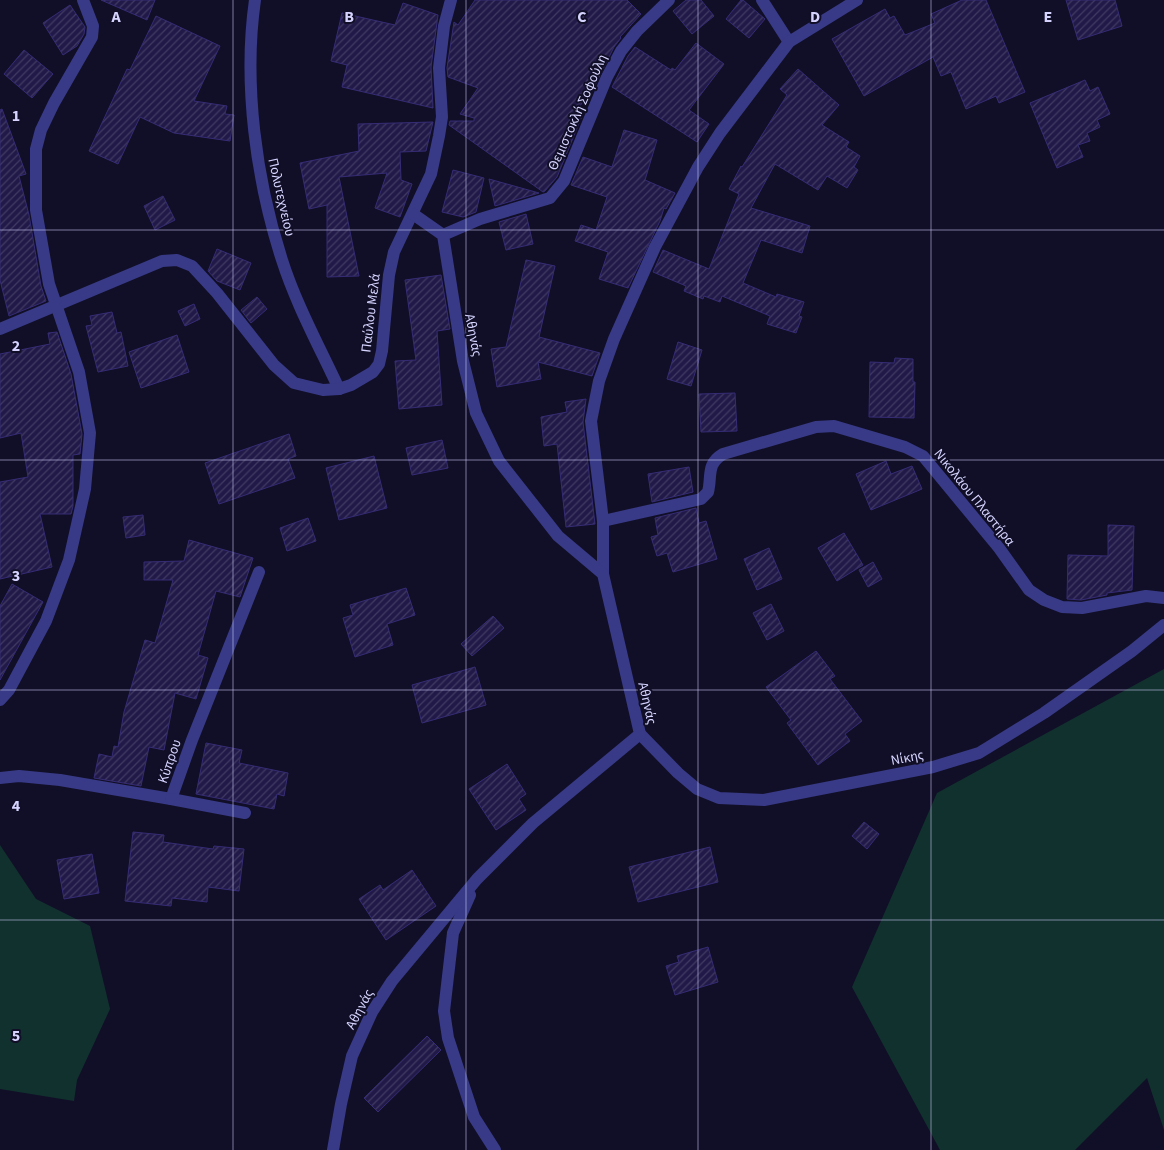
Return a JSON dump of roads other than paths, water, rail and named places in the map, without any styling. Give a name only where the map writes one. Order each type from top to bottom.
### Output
[{"type":"street","points":[[0,700],[9,690],[46,622],[69,560],[85,489],[90,433],[79,372],[49,284],[36,210],[36,149],[41,130],[54,103],[92,37],[93,26],[83,0]]},
{"type":"street","name":"Πολυτεχνείου","points":[[255,0],[252,45],[253,120],[264,190],[286,271],[339,389]]},
{"type":"street","name":"Παύλου Μελά","points":[[0,329],[162,261],[177,260],[192,266],[217,292],[264,353],[294,383],[307,388],[339,389],[370,375],[378,364],[384,339],[391,263],[397,243],[431,174],[442,117],[439,68],[444,26],[451,0]]},
{"type":"street","name":"Θεμιστοκλή Σοφούλη","points":[[443,235],[480,219],[550,198],[564,181],[607,77],[621,51],[637,30],[669,0]]},
{"type":"street","points":[[762,0],[789,42]]},
{"type":"street","points":[[603,574],[603,520],[591,421],[600,381],[614,339],[655,246],[698,167],[720,133],[789,42],[857,0]]},
{"type":"street","points":[[412,214],[443,235]]},
{"type":"street","name":"Αθηνάς","points":[[333,1150],[352,1056],[372,1012],[392,981],[477,879],[533,823],[640,734],[603,574],[558,536],[499,461],[476,413],[462,353],[443,235]]},
{"type":"street","name":"Νικολάου Πλαστήρα","points":[[603,520],[701,498],[708,492],[713,462],[723,454],[816,427],[834,426],[905,447],[923,456],[999,548],[1029,590],[1044,600],[1062,606],[1082,608],[1146,596],[1164,598]]},
{"type":"street","name":"Κύπρου","points":[[0,778],[20,776],[60,780],[171,799],[192,740],[259,572]]},
{"type":"street","name":"Νίκης","points":[[640,734],[678,773],[697,789],[720,798],[764,800],[933,767],[979,753],[1052,707],[1132,651],[1164,625]]},
{"type":"street","points":[[171,799],[245,813]]},
{"type":"street","points":[[477,879],[453,933],[444,1011],[448,1038],[474,1117],[495,1150]]}]
